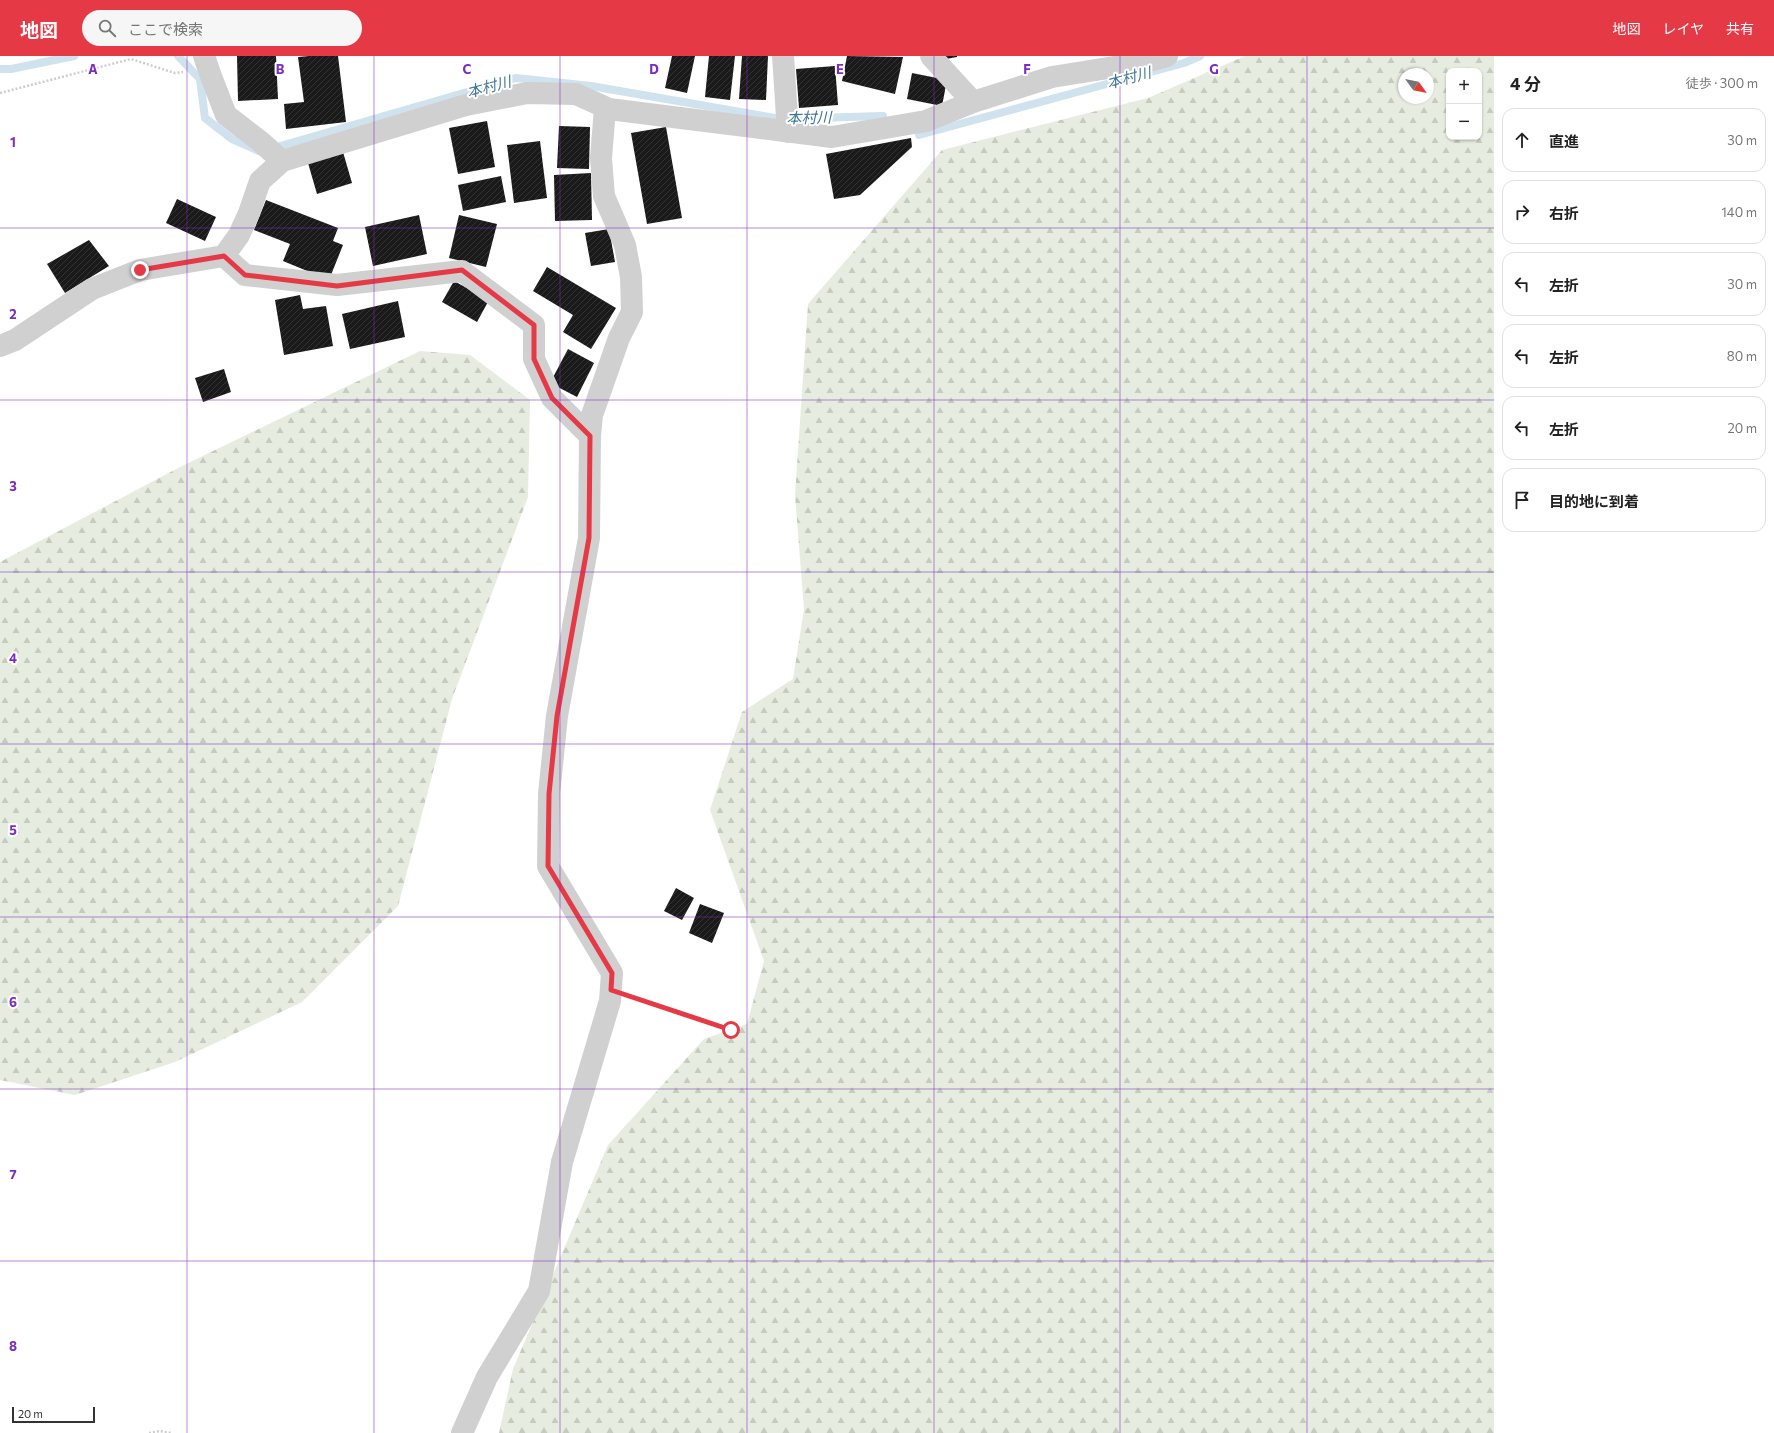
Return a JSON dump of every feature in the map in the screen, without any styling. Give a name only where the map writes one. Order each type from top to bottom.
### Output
[{"type":"street","points":[[783,56],[788,131]]},
{"type":"street","points":[[931,56],[972,102]]},
{"type":"street","points":[[0,346],[15,340],[92,289],[140,270],[224,256],[239,235],[249,214],[260,181],[281,160],[466,104],[527,93],[576,94],[605,108],[832,137],[926,121],[972,102],[1052,77],[1166,56]]},
{"type":"street","points":[[207,63],[226,115],[261,142],[281,160]]},
{"type":"street","points":[[462,1433],[487,1377],[539,1291],[562,1162],[610,1001],[612,973],[548,866],[549,794],[557,716],[589,538],[590,436],[592,415],[619,338],[632,312],[631,277],[625,245],[604,196],[601,158],[605,108]]},
{"type":"street","points":[[224,256],[245,275],[337,286],[462,270],[534,325],[534,359],[552,398],[590,436]]},
{"type":"path","points":[[0,93],[131,59],[175,73],[207,63]]},
{"type":"path","points":[[611,990],[731,1030]]},
{"type":"path","points":[[149,1433],[160,1431],[171,1433]]},
{"type":"green space","points":[[1245,56],[1494,56],[1494,1433],[499,1433],[513,1369],[608,1145],[704,1039],[747,1024],[764,961],[710,810],[742,712],[793,679],[804,609],[795,495],[808,304],[942,150],[1148,98]]},
{"type":"green space","points":[[420,351],[470,355],[530,400],[528,497],[452,699],[398,906],[302,1002],[175,1062],[75,1095],[0,1080],[0,562],[180,467]]},
{"type":"building","points":[[237,56],[276,56],[278,99],[238,101]]},
{"type":"building","points":[[338,56],[346,122],[286,129],[284,104],[304,102],[298,57]]},
{"type":"building","points":[[672,56],[695,56],[687,93],[665,88]]},
{"type":"building","points":[[709,56],[735,56],[730,100],[705,97]]},
{"type":"building","points":[[742,56],[768,56],[766,100],[739,99]]},
{"type":"building","points":[[847,56],[903,57],[895,94],[842,81]]},
{"type":"building","points":[[946,56],[957,56],[957,57],[946,59]]},
{"type":"building","points":[[835,66],[838,105],[799,108],[796,69]]},
{"type":"building","points":[[912,73],[947,80],[942,106],[907,99]]},
{"type":"building","points":[[487,121],[495,167],[458,174],[449,128]]},
{"type":"building","points":[[559,126],[590,127],[589,169],[557,168]]},
{"type":"building","points":[[666,127],[682,218],[647,224],[631,133]]},
{"type":"building","points":[[911,138],[912,147],[860,195],[834,199],[826,154]]},
{"type":"building","points":[[540,141],[547,198],[514,203],[507,145]]},
{"type":"building","points":[[343,152],[352,183],[317,194],[308,163]]},
{"type":"building","points":[[591,173],[592,220],[555,221],[554,175]]},
{"type":"building","points":[[501,176],[506,202],[463,211],[458,185]]},
{"type":"building","points":[[177,199],[216,217],[205,241],[166,223]]},
{"type":"building","points":[[266,200],[338,228],[333,241],[343,245],[329,280],[283,261],[290,244],[254,230]]},
{"type":"building","points":[[419,215],[427,254],[373,266],[365,227]]},
{"type":"building","points":[[459,215],[497,224],[486,267],[449,258]]},
{"type":"building","points":[[609,229],[615,262],[591,266],[585,233]]},
{"type":"building","points":[[89,240],[109,266],[65,293],[47,264]]},
{"type":"building","points":[[547,267],[616,308],[591,349],[563,332],[573,315],[533,291]]},
{"type":"building","points":[[454,281],[489,300],[477,322],[442,302]]},
{"type":"building","points":[[300,295],[303,309],[326,306],[333,346],[284,355],[275,300]]},
{"type":"building","points":[[398,301],[405,337],[350,349],[342,314]]},
{"type":"building","points":[[568,349],[594,363],[577,397],[550,383]]},
{"type":"building","points":[[224,369],[231,392],[203,402],[195,378]]},
{"type":"building","points":[[676,888],[694,898],[682,920],[664,911]]},
{"type":"building","points":[[700,904],[724,913],[712,943],[689,933]]},
{"type":"waterway","name":"本村川","points":[[0,69],[11,69],[74,56]]},
{"type":"waterway","name":"本村川","points":[[178,56],[200,79],[205,118],[232,139],[259,151]]},
{"type":"waterway","name":"本村川","points":[[919,135],[1184,63],[1200,56]]},
{"type":"waterway","name":"本村川","points":[[270,149],[516,78],[591,86],[781,119],[883,116]]},
{"type":"route","points":[[140,270],[224,256],[245,275],[337,286],[462,270],[534,325],[534,359],[552,398],[590,436],[589,538],[557,716],[549,794],[548,866],[612,973],[611,990],[731,1030]]}]
